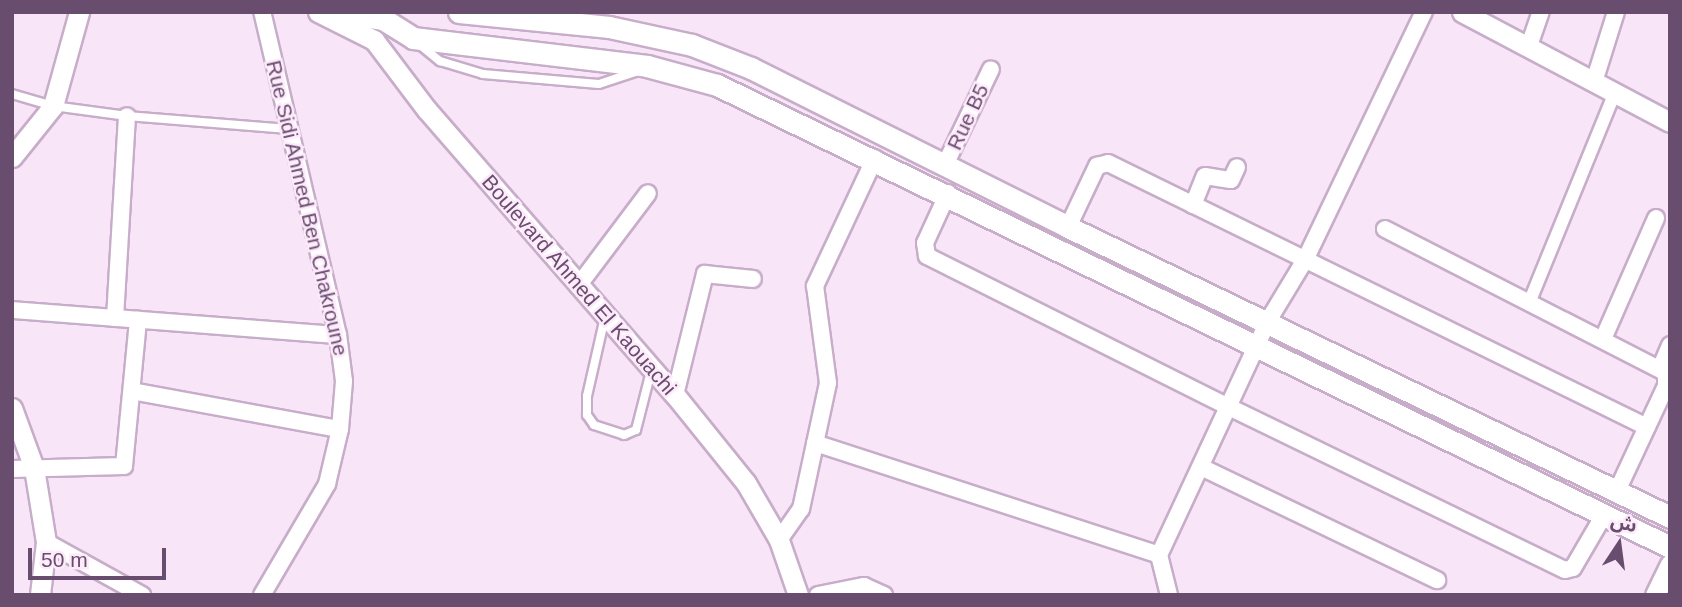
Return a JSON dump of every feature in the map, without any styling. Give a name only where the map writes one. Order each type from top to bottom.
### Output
[{"type":"main road","points":[[338,12],[387,16],[413,38],[647,66],[717,85],[948,193],[1256,349],[1670,547]]},
{"type":"main road","points":[[459,12],[609,27],[692,45],[751,68],[1068,227],[1268,321],[1670,517]]},
{"type":"street","points":[[12,157],[53,106],[79,12]]},
{"type":"street","name":"Rue Sidi Ahmed Ben Chakroune","points":[[262,12],[338,335],[344,381],[340,429],[320,500],[262,595]]},
{"type":"street","name":"Boulevard Ahmed El Kaouachi","points":[[318,12],[374,40],[427,110],[675,395],[746,483],[779,540],[798,595]]},
{"type":"street","points":[[1168,595],[1159,555],[1268,321],[1305,260],[1424,12]]},
{"type":"street","points":[[1462,12],[1670,121]]},
{"type":"street","points":[[1529,46],[1541,12]]},
{"type":"street","points":[[1594,82],[1616,12]]},
{"type":"street","name":"Rue B5","points":[[945,165],[991,69]]},
{"type":"street","points":[[1529,303],[1614,94]]},
{"type":"street","points":[[115,318],[127,116]]},
{"type":"street","points":[[779,540],[801,509],[828,372],[815,286],[875,158]]},
{"type":"street","points":[[1068,227],[1100,162],[1647,427]]},
{"type":"street","points":[[1193,205],[1206,176],[1231,180],[1237,167]]},
{"type":"street","points":[[578,286],[648,193]]},
{"type":"street","points":[[948,193],[925,243],[927,256],[1229,407],[1565,570],[1573,568],[1604,515]]},
{"type":"street","points":[[1603,339],[1656,218]]},
{"type":"street","points":[[1385,229],[1660,369],[1668,379],[1617,491]]},
{"type":"street","points":[[675,395],[705,274],[753,279]]},
{"type":"street","points":[[12,310],[338,335]]},
{"type":"street","points":[[12,469],[124,466],[138,320]]},
{"type":"street","points":[[1660,369],[1670,345]]},
{"type":"street","points":[[132,391],[340,429]]},
{"type":"street","points":[[12,408],[34,468],[46,542],[40,595]]},
{"type":"street","points":[[815,443],[1159,555]]},
{"type":"street","points":[[1201,467],[1437,580]]},
{"type":"street","points":[[46,542],[142,595]]},
{"type":"street","points":[[1656,595],[1670,564]]},
{"type":"street","points":[[818,595],[864,586],[884,595]]},
{"type":"lane","points":[[12,94],[53,106],[127,116],[288,129]]},
{"type":"lane","points":[[605,316],[587,396],[587,415],[594,425],[624,435],[636,430],[652,369]]}]
